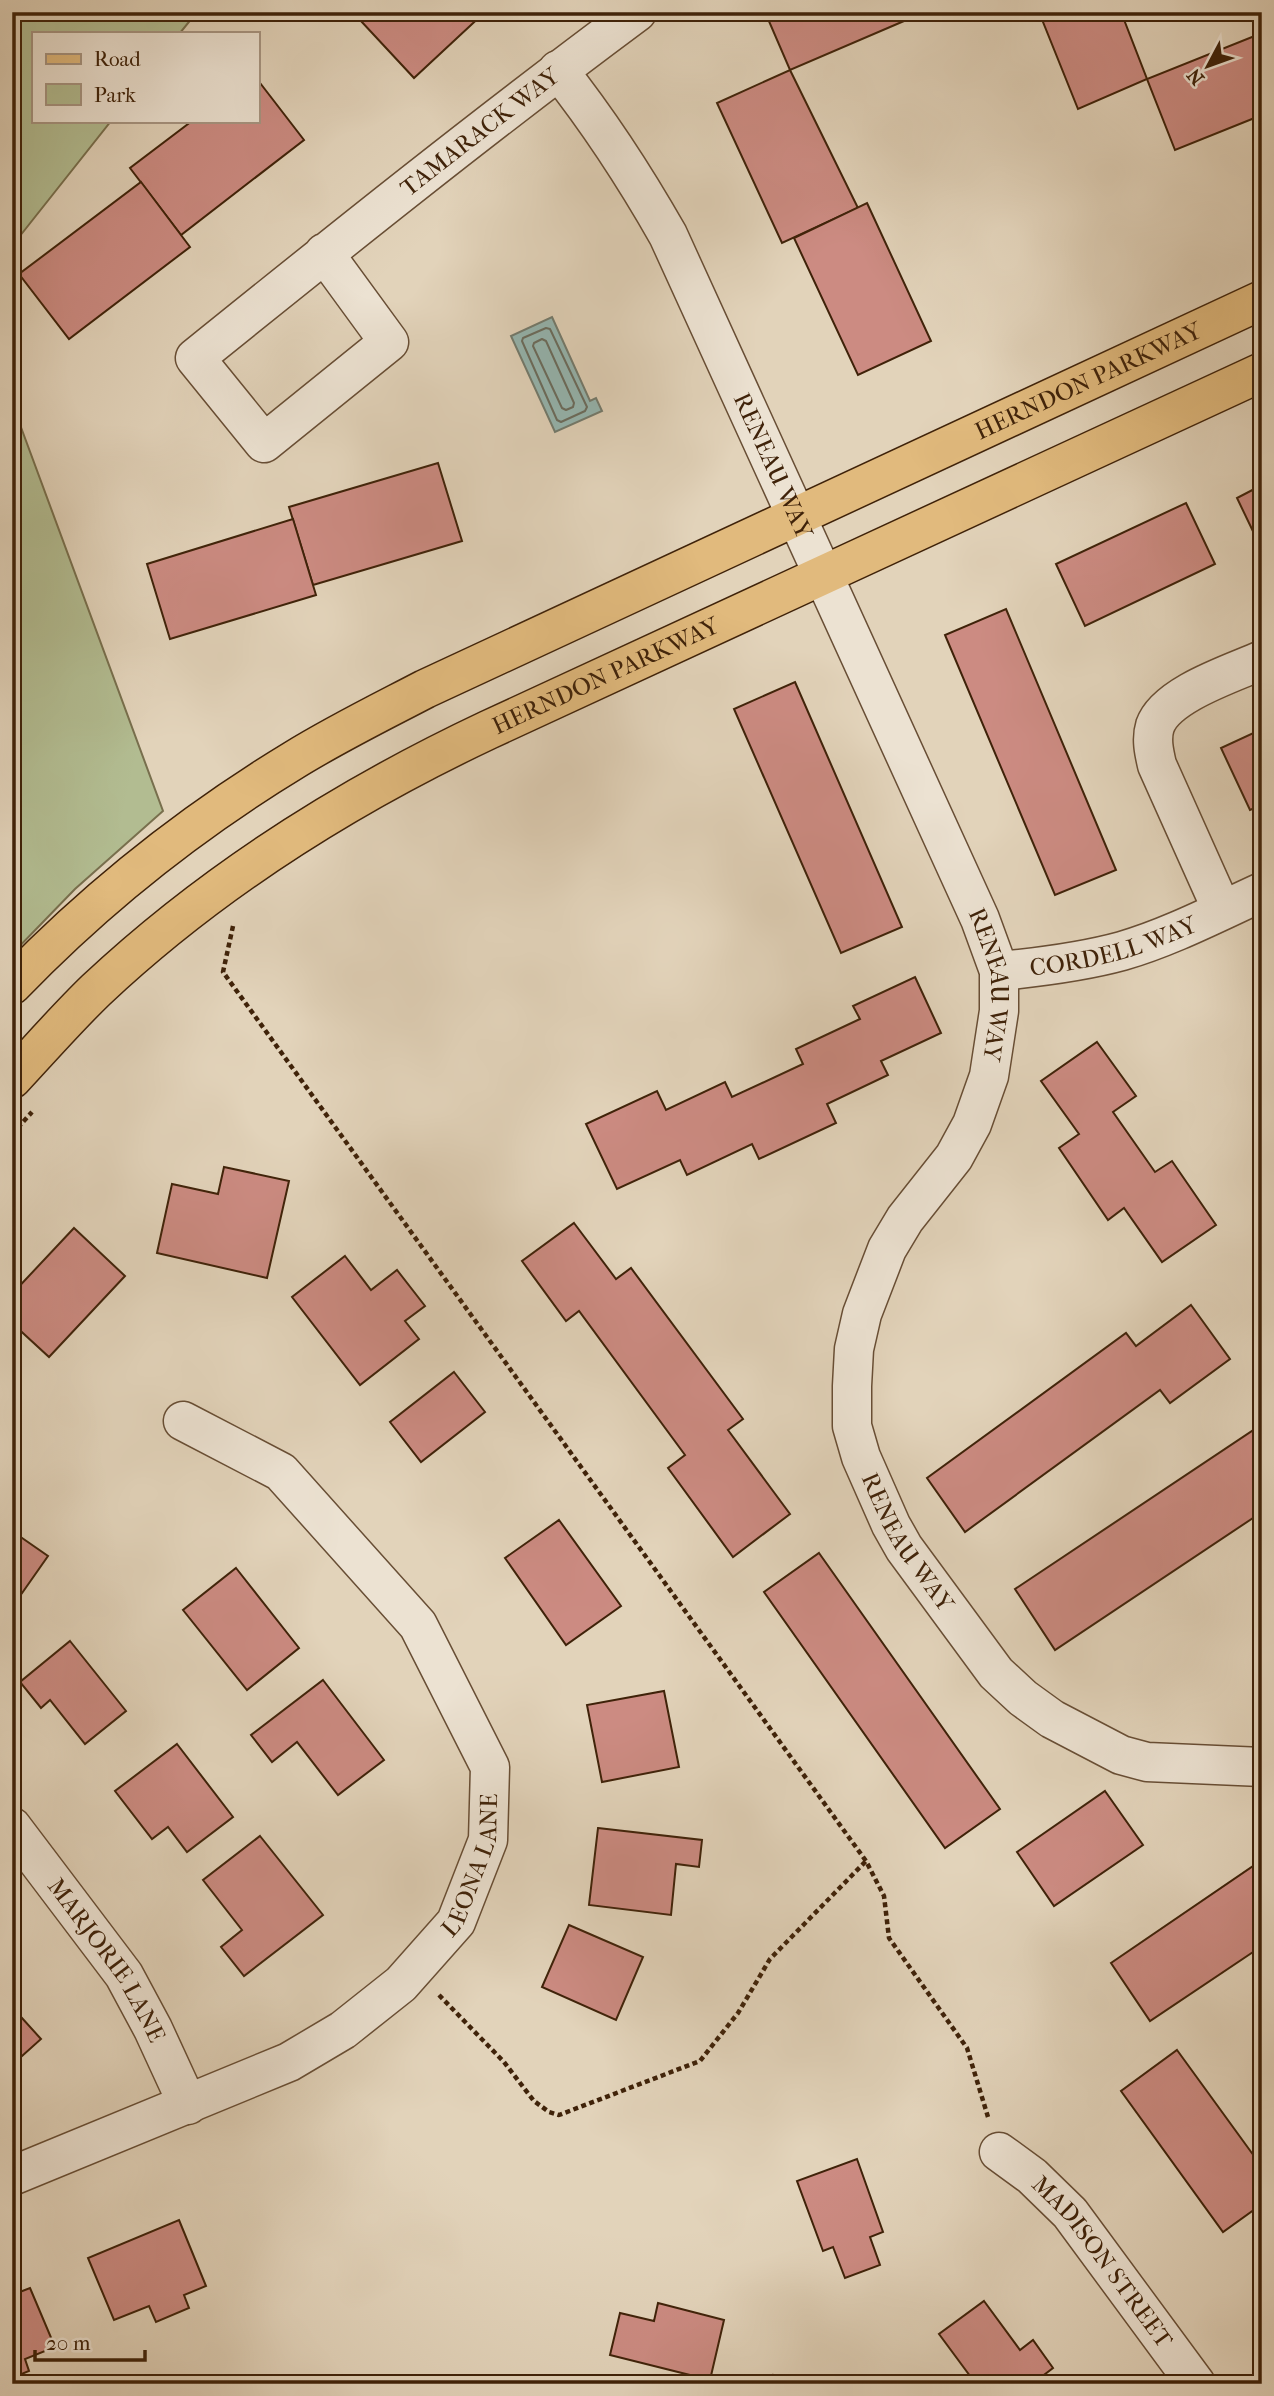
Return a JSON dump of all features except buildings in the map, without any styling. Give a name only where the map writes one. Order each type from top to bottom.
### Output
[{"type":"main road","name":"HERNDON PARKWAY","points":[[12,985],[41,956],[148,863],[207,818],[294,760],[359,723],[425,689],[1262,300]]},
{"type":"main road","name":"HERNDON PARKWAY","points":[[12,1079],[96,990],[197,905],[307,828],[426,760],[1262,372]]},
{"type":"street","name":"TAMARACK WAY","points":[[324,253],[389,342],[264,443],[195,358],[324,253],[558,70],[637,12]]},
{"type":"street","name":"RENEAU WAY","points":[[558,70],[594,115],[645,195],[667,236],[980,919],[999,971],[999,1010],[989,1076],[972,1124],[954,1157],[905,1219],[887,1249],[862,1314],[855,1349],[852,1386],[852,1426],[860,1457],[904,1548],[996,1672],[1023,1698],[1052,1719],[1121,1755],[1147,1762],[1262,1768]]},
{"type":"street","name":"CORDELL WAY","points":[[1222,910],[1157,765],[1153,744],[1155,725],[1165,709],[1182,697],[1262,660]]},
{"type":"street","name":"CORDELL WAY","points":[[999,971],[1086,960],[1123,951],[1262,892]]},
{"type":"street","name":"LEONA LANE","points":[[12,2176],[289,2062],[343,2030],[401,1984],[456,1922],[488,1840],[491,1767],[418,1625],[281,1472],[183,1421]]},
{"type":"street","name":"MARJORIE LANE","points":[[12,1827],[124,1975],[153,2029],[188,2105]]},
{"type":"street","name":"MADISON STREET","points":[[999,2152],[1032,2176],[1070,2213],[1196,2384]]},
{"type":"path","points":[[223,930],[234,922],[223,972],[866,1861],[884,1896],[889,1938],[967,2048],[999,2152]]},
{"type":"path","points":[[12,1134],[38,1106]]},
{"type":"path","points":[[414,1969],[504,2062],[534,2101],[559,2115],[700,2061],[738,2013],[770,1959],[866,1861]]},
{"type":"green space","points":[[12,12],[197,12],[181,32],[32,32],[32,122],[110,122],[12,246]]},
{"type":"green space","points":[[12,403],[163,811],[75,889],[12,954]]},
{"type":"water","points":[[552,317],[590,401],[596,398],[602,411],[555,432],[511,336]]}]
